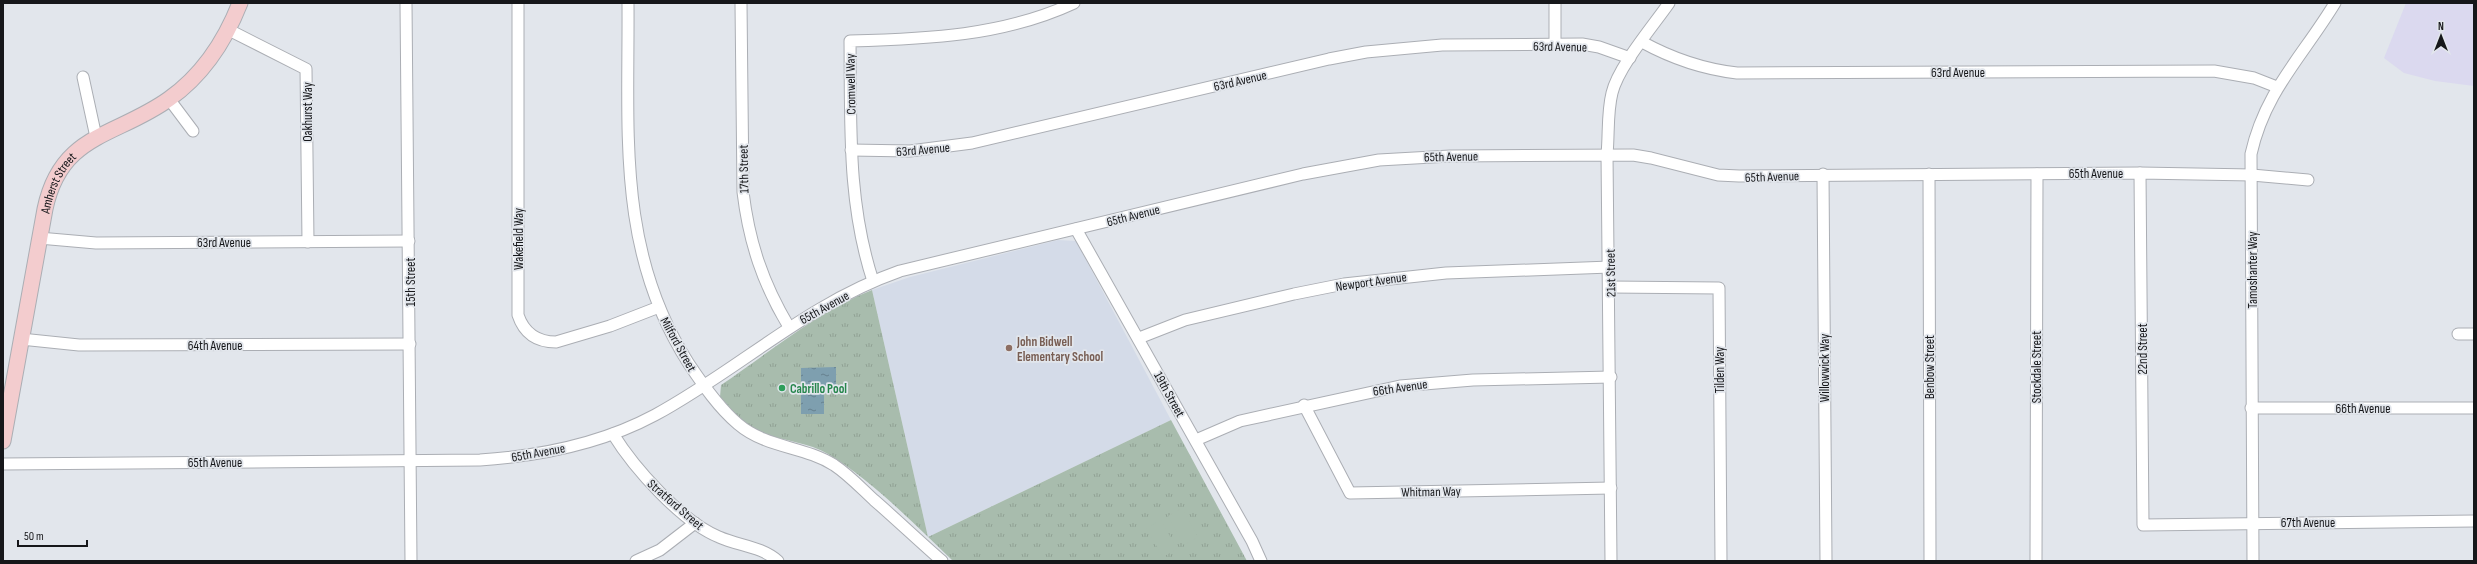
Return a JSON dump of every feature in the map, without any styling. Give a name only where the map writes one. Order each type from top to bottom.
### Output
[{"type":"street","name":"Amherst Street","points":[[3,442],[39,238],[49,191],[56,176],[75,152],[96,137],[137,120],[170,99],[198,73],[229,30],[240,3]]},
{"type":"street","name":"15th Street","points":[[406,3],[411,561]]},
{"type":"street","name":"Wakefield Way","points":[[518,3],[518,314],[521,322],[533,337],[547,342],[556,342],[610,326],[659,307]]},
{"type":"street","name":"Milford Street","points":[[628,3],[631,201],[642,259],[659,307],[683,354],[704,385],[726,411],[749,432],[764,440],[819,457],[835,466],[942,561]]},
{"type":"street","name":"17th Street","points":[[741,3],[743,192],[746,220],[758,265],[766,286],[789,327]]},
{"type":"street","name":"Cromwell Way","points":[[873,281],[863,253],[853,200],[850,41],[913,39],[982,31],[1035,18],[1074,3]]},
{"type":"street","points":[[1555,3],[1555,45]]},
{"type":"street","name":"21st Street","points":[[1611,561],[1610,267],[1607,154],[1612,92],[1630,58],[1669,3]]},
{"type":"street","name":"Tamoshanter Way","points":[[2253,561],[2251,154],[2261,118],[2277,87],[2335,3]]},
{"type":"street","name":"Oakhurst Way","points":[[229,30],[306,69],[308,242]]},
{"type":"street","name":"63rd Avenue","points":[[1642,42],[1676,59],[1696,66],[1737,73],[2214,71],[2254,78],[2277,87]]},
{"type":"street","name":"63rd Avenue","points":[[851,150],[910,151],[972,143],[1329,59],[1366,52],[1442,45],[1582,44],[1599,47],[1630,58]]},
{"type":"street","points":[[83,77],[96,137]]},
{"type":"street","points":[[170,99],[193,132]]},
{"type":"street","name":"65th Avenue","points":[[3,464],[410,461],[509,458],[566,447],[613,434],[654,415],[704,385],[789,327],[873,281],[900,271],[1303,174],[1379,160],[1450,156],[1607,154],[1651,158],[1718,175],[2140,173],[2252,175],[2308,180]]},
{"type":"street","name":"22nd Street","points":[[2140,173],[2143,525]]},
{"type":"street","name":"Willowwick Way","points":[[1823,174],[1826,561]]},
{"type":"street","name":"Benbow Street","points":[[1929,174],[1930,561]]},
{"type":"street","name":"Stockdale Street","points":[[2036,174],[2036,561]]},
{"type":"street","name":"19th Street","points":[[1076,228],[1140,338],[1252,541],[1261,561]]},
{"type":"street","name":"63rd Avenue","points":[[39,238],[96,243],[409,241]]},
{"type":"street","name":"Newport Avenue","points":[[1140,338],[1186,320],[1294,294],[1344,284],[1446,273],[1610,267]]},
{"type":"street","name":"Tilden Way","points":[[1610,286],[1719,288],[1721,561]]},
{"type":"street","points":[[2458,334],[2474,334]]},
{"type":"street","name":"64th Avenue","points":[[21,339],[79,345],[410,344]]},
{"type":"street","name":"66th Avenue","points":[[1196,440],[1240,421],[1369,391],[1441,381],[1611,377]]},
{"type":"street","name":"Whitman Way","points":[[1304,405],[1350,493],[1611,488]]},
{"type":"street","name":"66th Avenue","points":[[2252,408],[2474,408]]},
{"type":"street","name":"Stratford Street","points":[[613,434],[639,472],[695,523],[719,537],[750,546],[778,561]]},
{"type":"street","name":"67th Avenue","points":[[2143,525],[2252,522],[2474,521]]},
{"type":"street","points":[[636,561],[660,550],[695,523]]},
{"type":"shaded area","points":[[2406,3],[2474,3],[2474,86],[2435,81],[2404,73],[2384,58]]},
{"type":"shaded area","name":"John Bidwell Elementary School","points":[[1058,240],[1076,241],[1171,420],[928,537],[872,290],[910,277]]},
{"type":"green space","points":[[872,290],[928,537],[877,490],[828,454],[819,449],[756,431],[744,423],[720,397],[721,385],[776,346],[832,309]]},
{"type":"green space","points":[[1171,420],[1247,561],[953,561],[928,537]]},
{"type":"green space","points":[[1182,508],[1198,537],[1184,545],[1168,516]]},
{"type":"green space","points":[[1161,520],[1177,549],[1163,557],[1146,528]]},
{"type":"water","points":[[836,367],[836,387],[824,387],[824,414],[801,414],[801,368]]},
{"type":"place","name":"John Bidwell Elementary School","points":[[1009,348]]},
{"type":"place","name":"Cabrillo Pool","points":[[782,388]]}]
